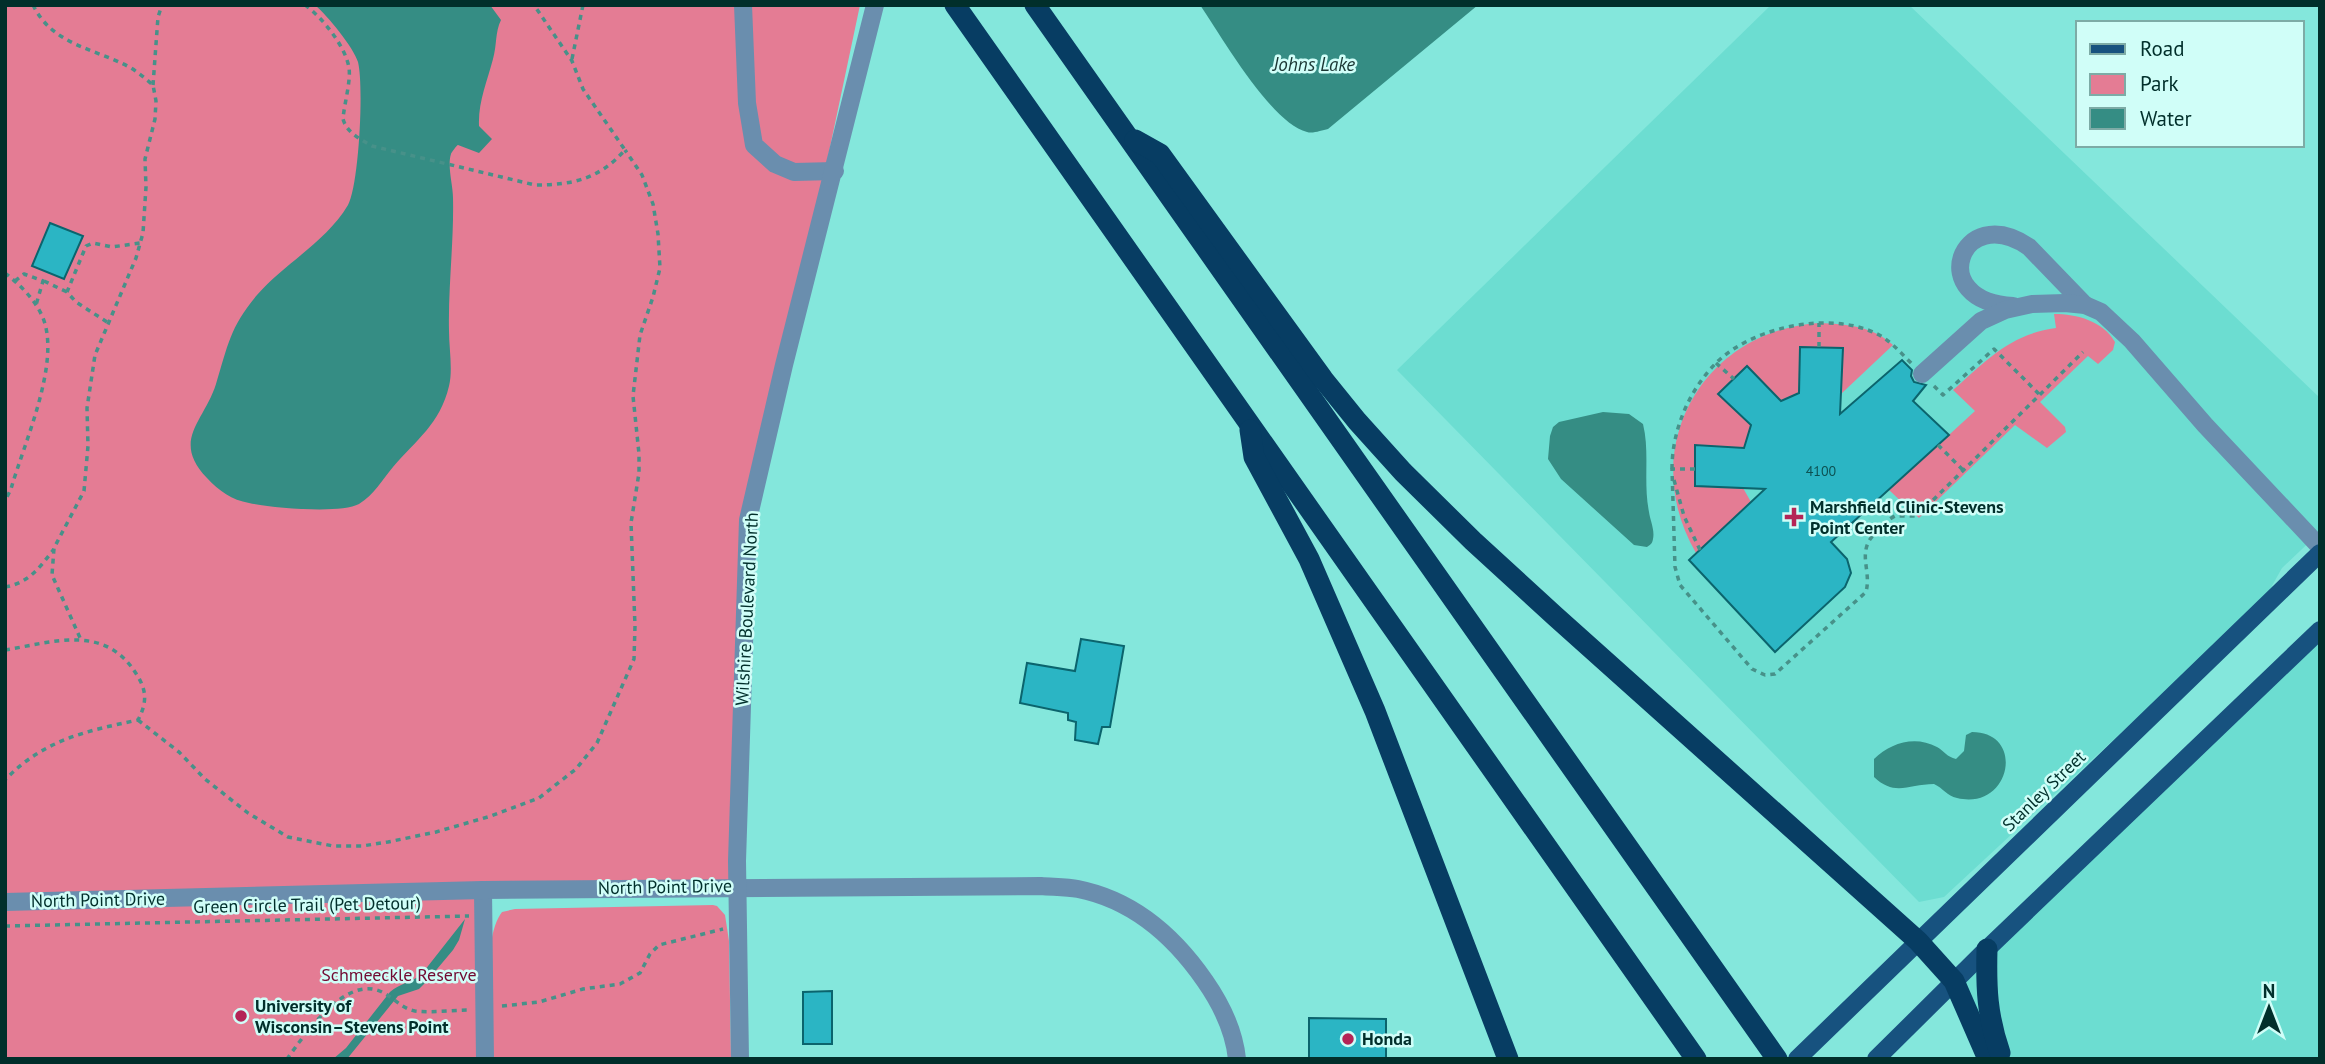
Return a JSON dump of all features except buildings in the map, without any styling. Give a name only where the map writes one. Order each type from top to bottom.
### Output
[{"type":"highway","points":[[955,5],[1696,1059]]},
{"type":"highway","points":[[1035,5],[1771,1051]]},
{"type":"highway","points":[[1130,138],[1160,154],[1323,379],[1404,472],[1473,541],[1556,617],[1918,941],[1954,981],[1988,1059]]},
{"type":"highway","points":[[1250,425],[1254,457],[1282,504],[1330,603],[1375,711],[1508,1059]]},
{"type":"highway","points":[[1987,948],[1987,1007],[2001,1059]]},
{"type":"main road","name":"Stanley Street","points":[[1797,1059],[2320,553]]},
{"type":"main road","points":[[1876,1059],[1987,948],[2320,630]]},
{"type":"street","points":[[743,5],[747,103],[754,145],[775,164],[794,172],[835,171]]},
{"type":"street","name":"Wilshire Boulevard North","points":[[740,1059],[738,887],[748,520],[875,5]]},
{"type":"street","points":[[2085,305],[2050,302],[2004,306],[1980,299],[1964,283],[1960,273],[1962,253],[1974,240],[1997,235],[2020,240],[2029,247],[2085,305],[2107,317],[2132,341],[2205,425],[2320,547]]},
{"type":"street","points":[[1922,374],[1981,321],[2018,306]]},
{"type":"street","name":"North Point Drive","points":[[5,902],[483,890],[1041,886],[1079,889],[1121,904],[1156,925],[1187,954],[1226,1016],[1236,1046],[1237,1059]]},
{"type":"street","points":[[483,890],[485,1059]]},
{"type":"path","points":[[33,5],[49,29],[61,37],[132,69],[153,85]]},
{"type":"path","points":[[5,587],[23,582],[37,572],[54,548],[84,491],[88,446],[87,408],[95,355],[143,233],[145,159],[155,119],[153,85],[158,17],[162,5]]},
{"type":"path","points":[[304,5],[315,13],[335,36],[349,69],[343,119],[345,126],[373,146],[481,170],[535,186],[555,186],[599,174],[625,150]]},
{"type":"path","points":[[138,720],[248,813],[288,837],[333,846],[362,846],[436,832],[539,798],[576,769],[597,743],[634,659],[631,523],[639,473],[634,386],[640,335],[660,268],[658,234],[653,204],[642,175],[583,89],[572,61],[534,5]]},
{"type":"path","points":[[572,61],[583,5]]},
{"type":"path","points":[[67,292],[86,246],[93,243],[112,247],[140,243]]},
{"type":"path","points":[[5,273],[36,305],[48,336],[46,377],[5,501]]},
{"type":"path","points":[[15,281],[24,274],[43,281],[67,292],[76,302],[108,323]]},
{"type":"path","points":[[36,305],[43,281]]},
{"type":"path","points":[[1819,323],[1819,348]]},
{"type":"path","points":[[2039,394],[1994,349],[1943,395],[1887,340],[1874,332],[1840,324],[1799,324],[1743,345],[1716,363],[1680,420],[1674,443],[1672,469],[1675,567],[1680,585],[1752,669],[1765,675],[1775,674],[1866,592],[1868,579],[1865,550],[1870,538],[1889,519],[1902,515],[1917,516],[2083,352]]},
{"type":"path","points":[[1716,363],[1734,379]]},
{"type":"path","points":[[1938,445],[1963,470]]},
{"type":"path","points":[[1672,469],[1695,469]]},
{"type":"path","points":[[1672,469],[1684,516],[1700,550]]},
{"type":"path","points":[[54,548],[51,575],[81,640]]},
{"type":"path","points":[[5,650],[56,639],[81,640],[113,648],[132,665],[145,687],[145,707],[138,720],[96,729],[39,751],[5,780]]},
{"type":"path","name":"Green Circle Trail (Pet Detour)","points":[[5,926],[483,915]]},
{"type":"path","points":[[499,1006],[539,1002],[583,989],[621,984],[640,973],[650,954],[659,945],[715,929],[730,928]]},
{"type":"path","points":[[287,1059],[310,1027],[352,991],[363,989],[384,993],[416,1011],[471,1010]]},
{"type":"shaded area","points":[[1771,5],[1909,5],[2320,398],[2320,532],[2282,568],[2264,600],[1944,897],[1919,902],[1397,370]]},
{"type":"shaded area","points":[[2320,630],[2320,1059],[1988,1059],[1954,981]]},
{"type":"green space","name":"Schmeeckle Reserve","points":[[5,5],[860,5],[753,498],[738,886],[484,890],[485,1059],[5,1059]]},
{"type":"green space","points":[[2054,314],[2089,320],[2104,329],[2115,342],[2113,350],[2098,364],[2088,356],[2040,402],[2065,427],[2066,432],[2047,448],[2015,425],[1919,518],[1889,490],[1975,411],[1953,390],[2000,350],[2025,336],[2056,328]]},
{"type":"green space","points":[[1819,323],[1849,325],[1868,330],[1893,345],[1841,394],[1800,348],[1799,393],[1781,401],[1747,367],[1719,394],[1751,425],[1744,448],[1696,445],[1695,485],[1743,488],[1751,502],[1696,553],[1679,514],[1673,475],[1677,437],[1691,402],[1712,372],[1742,348],[1777,331]]},
{"type":"green space","points":[[713,905],[725,915],[729,941],[731,1059],[490,1059],[489,961],[495,925],[502,912],[515,909]]},
{"type":"water","points":[[315,5],[490,5],[501,20],[479,117],[479,126],[492,139],[479,153],[458,145],[451,153],[450,159],[453,193],[449,314],[451,373],[445,399],[426,431],[369,496],[359,504],[337,509],[259,505],[231,497],[212,483],[197,465],[191,442],[241,317],[268,283],[317,241],[339,218],[352,194],[361,92],[358,62],[340,32]]},
{"type":"water","name":"Johns Lake","points":[[1200,5],[1478,5],[1328,129],[1312,133],[1293,125],[1263,96]]},
{"type":"water","points":[[1603,412],[1629,414],[1643,424],[1647,501],[1653,532],[1652,542],[1647,547],[1634,545],[1561,479],[1548,459],[1553,427],[1559,422]]},
{"type":"water","points":[[1972,732],[1989,735],[2000,744],[2005,756],[2005,770],[2000,783],[1990,793],[1975,799],[1957,798],[1934,784],[1896,788],[1889,787],[1874,777],[1874,759],[1895,745],[1912,741],[1929,743],[1956,759],[1964,751],[1966,735]]},
{"type":"water","points":[[465,919],[453,950],[427,981],[419,989],[398,996],[347,1059],[333,1059],[346,1048],[390,992],[421,975]]},
{"type":"place","name":"Marshfield Clinic-Stevens Point Center","points":[[1794,517]]},
{"type":"place","name":"University of Wisconsin–Stevens Point","points":[[241,1016]]},
{"type":"place","name":"Honda","points":[[1348,1039]]}]
